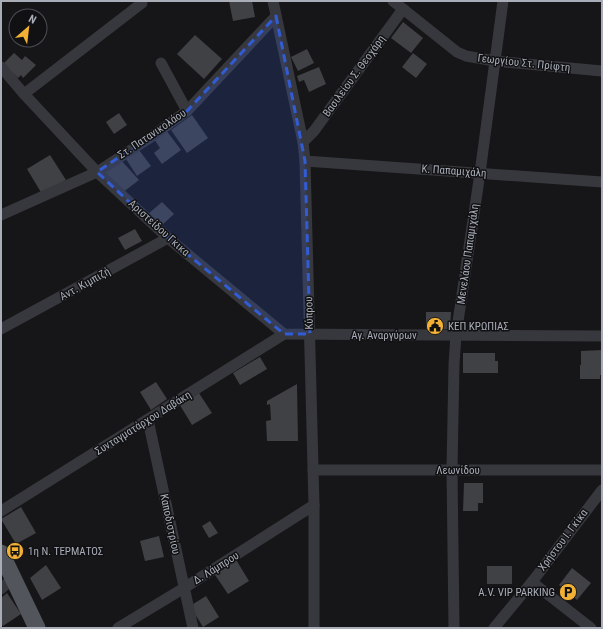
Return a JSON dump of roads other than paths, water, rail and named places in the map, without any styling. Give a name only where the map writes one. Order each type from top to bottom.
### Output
[{"type":"main road","points":[[1,553],[7,584],[37,628]]},
{"type":"street","name":"Κύπρου","points":[[273,1],[303,142],[305,161],[314,506],[314,628]]},
{"type":"street","name":"Γεωργίου Στ. Πρίφτη","points":[[393,1],[457,52],[466,56],[495,61],[602,70]]},
{"type":"street","name":"Μενελάου Παπαμιχάλη","points":[[454,628],[452,470],[456,335],[503,1]]},
{"type":"street","points":[[24,94],[142,3]]},
{"type":"street","name":"Βασιλείου Σ. Θεοχάρη","points":[[303,142],[314,131],[403,9]]},
{"type":"street","name":"Στ. Πατανικολάου","points":[[1,215],[96,172],[148,139],[187,111],[276,16]]},
{"type":"street","points":[[161,64],[187,111]]},
{"type":"street","name":"Αριστείδου Γκικα","points":[[1,67],[96,172],[168,238],[284,334]]},
{"type":"street","name":"Κ. Παπαμιχάλη","points":[[305,161],[602,182]]},
{"type":"street","name":"Αντ. Κιμπιζή","points":[[1,329],[168,238]]},
{"type":"street","points":[[284,334],[310,334]]},
{"type":"street","name":"Συνταγματάρχου Δαβάκη","points":[[1,511],[284,334]]},
{"type":"street","name":"Αγ. Αναργύρων","points":[[310,334],[602,336]]},
{"type":"street","name":"Καποδιστρίου","points":[[148,420],[193,628]]},
{"type":"street","name":"Λεωνίδου","points":[[313,470],[602,470]]},
{"type":"street","name":"Χρήστου Ι. Γκίκα","points":[[494,628],[532,582],[602,490]]},
{"type":"street","name":"Δ. Λάμπρου","points":[[118,628],[314,506]]},
{"type":"street","points":[[532,582],[591,628]]},
{"type":"place","name":"ΚΕΠ ΚΡΩΠΙΑΣ","points":[[435,326]]},
{"type":"place","name":"1η Ν. ΤΕΡΜΑΤΟΣ","points":[[15,551]]},
{"type":"place","name":"A.V. VIP PARKING","points":[[568,592]]}]
